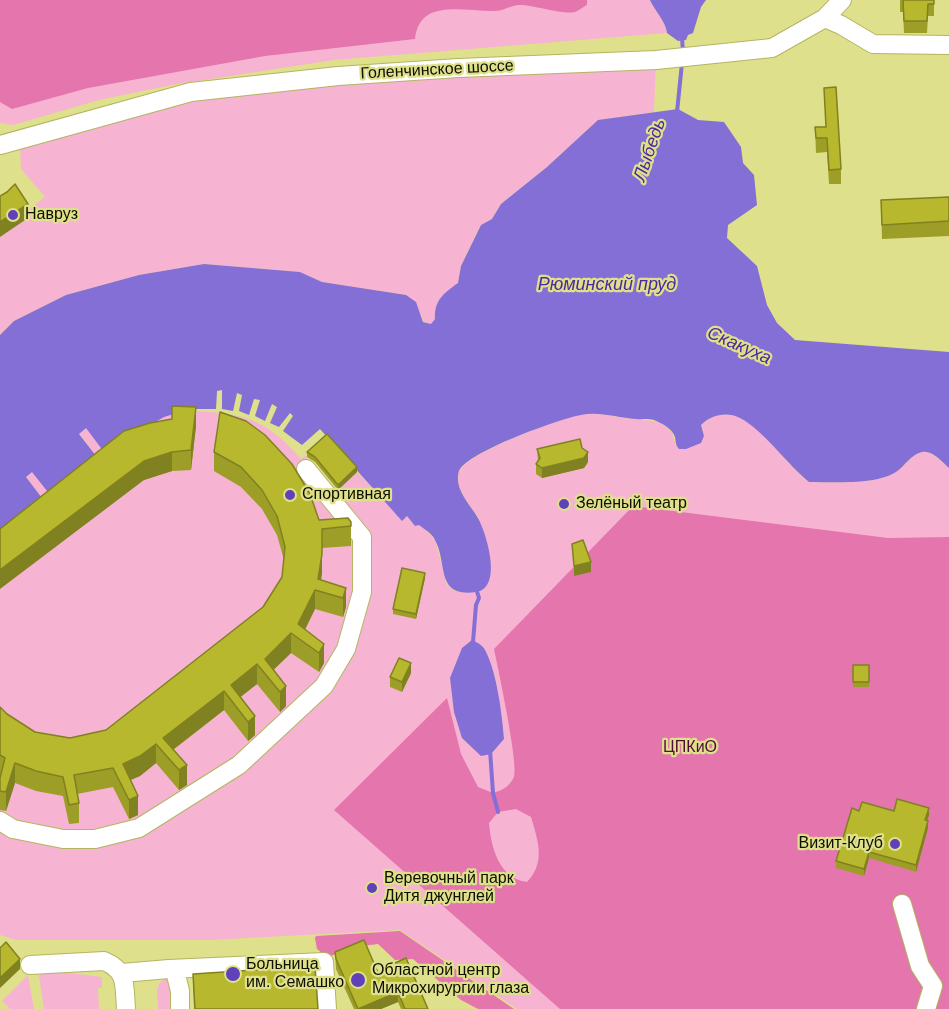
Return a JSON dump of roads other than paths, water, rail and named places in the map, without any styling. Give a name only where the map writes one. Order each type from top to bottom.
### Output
[{"type":"street","name":"Голенчинское шоссе","points":[[0,145],[191,92],[413,70],[683,57],[772,48],[825,18],[842,0]]},
{"type":"street","points":[[825,18],[873,44],[949,45]]},
{"type":"street","name":"Голенчинское шоссе","points":[[0,136],[22,139]]},
{"type":"street","points":[[0,821],[14,829],[63,839],[95,839],[140,828],[239,765],[324,686],[346,649],[362,592],[362,537],[306,469]]},
{"type":"street","points":[[902,904],[921,966],[933,986],[926,1009]]},
{"type":"street","points":[[30,965],[104,961],[114,965],[122,973],[126,1009]]},
{"type":"street","points":[[122,973],[324,962],[327,1009]]},
{"type":"street","points":[[170,969],[174,971],[178,980],[180,1009]]},
{"type":"water","points":[[650,0],[706,0],[701,7],[693,33],[688,35],[686,40],[678,41],[667,33]]},
{"type":"water","name":"Рюминский пруд","points":[[678,109],[698,120],[724,122],[741,147],[743,163],[754,175],[757,205],[728,225],[727,238],[757,266],[767,305],[777,323],[795,340],[949,352],[949,468],[934,455],[922,452],[911,458],[896,472],[877,479],[854,482],[809,482],[757,430],[735,416],[719,415],[705,422],[701,425],[704,436],[701,443],[686,449],[679,449],[671,431],[654,420],[595,414],[581,415],[535,429],[495,446],[466,463],[459,471],[460,489],[477,516],[491,560],[489,581],[484,588],[476,592],[463,592],[454,590],[448,585],[439,549],[432,536],[419,525],[415,526],[407,516],[402,521],[320,429],[302,445],[283,431],[293,416],[290,413],[279,427],[270,423],[277,407],[272,404],[265,421],[255,416],[260,400],[254,399],[249,415],[239,411],[242,395],[237,393],[233,411],[222,409],[222,390],[217,391],[216,409],[190,409],[164,417],[129,437],[110,460],[86,428],[79,434],[103,465],[55,501],[32,472],[26,477],[48,506],[0,541],[0,335],[14,321],[66,295],[139,275],[204,264],[300,272],[322,282],[406,295],[416,302],[423,322],[431,324],[435,319],[438,302],[448,290],[458,283],[461,266],[481,225],[492,219],[501,204],[547,167],[598,120]]},
{"type":"water","points":[[472,640],[480,644],[490,661],[498,694],[504,739],[491,754],[481,756],[462,738],[454,712],[450,678],[462,648]]},
{"type":"waterway","name":"Лыбедь","points":[[682,37],[683,53]]},
{"type":"waterway","name":"Лыбедь","points":[[677,112],[682,63]]},
{"type":"waterway","points":[[473,642],[476,605],[479,598],[476,588]]},
{"type":"waterway","points":[[490,750],[493,793],[498,812]]},
{"type":"place","name":"Навруз","points":[[13,215]]},
{"type":"place","name":"Спортивная","points":[[290,495]]},
{"type":"place","name":"Зелёный театр","points":[[564,504]]},
{"type":"place","name":"Визит-Клуб","points":[[895,844]]},
{"type":"place","name":"Веревочный парк Дитя джунглей","points":[[372,888]]},
{"type":"place","name":"Больница им. Семашко","points":[[233,974]]},
{"type":"place","name":"Областной центр Микрохирургии глаза","points":[[358,980]]},
{"type":"water label","name":"Скакуха","points":[[739,346]]},
{"type":"park label","name":"ЦПКиО","points":[[690,748]]}]
